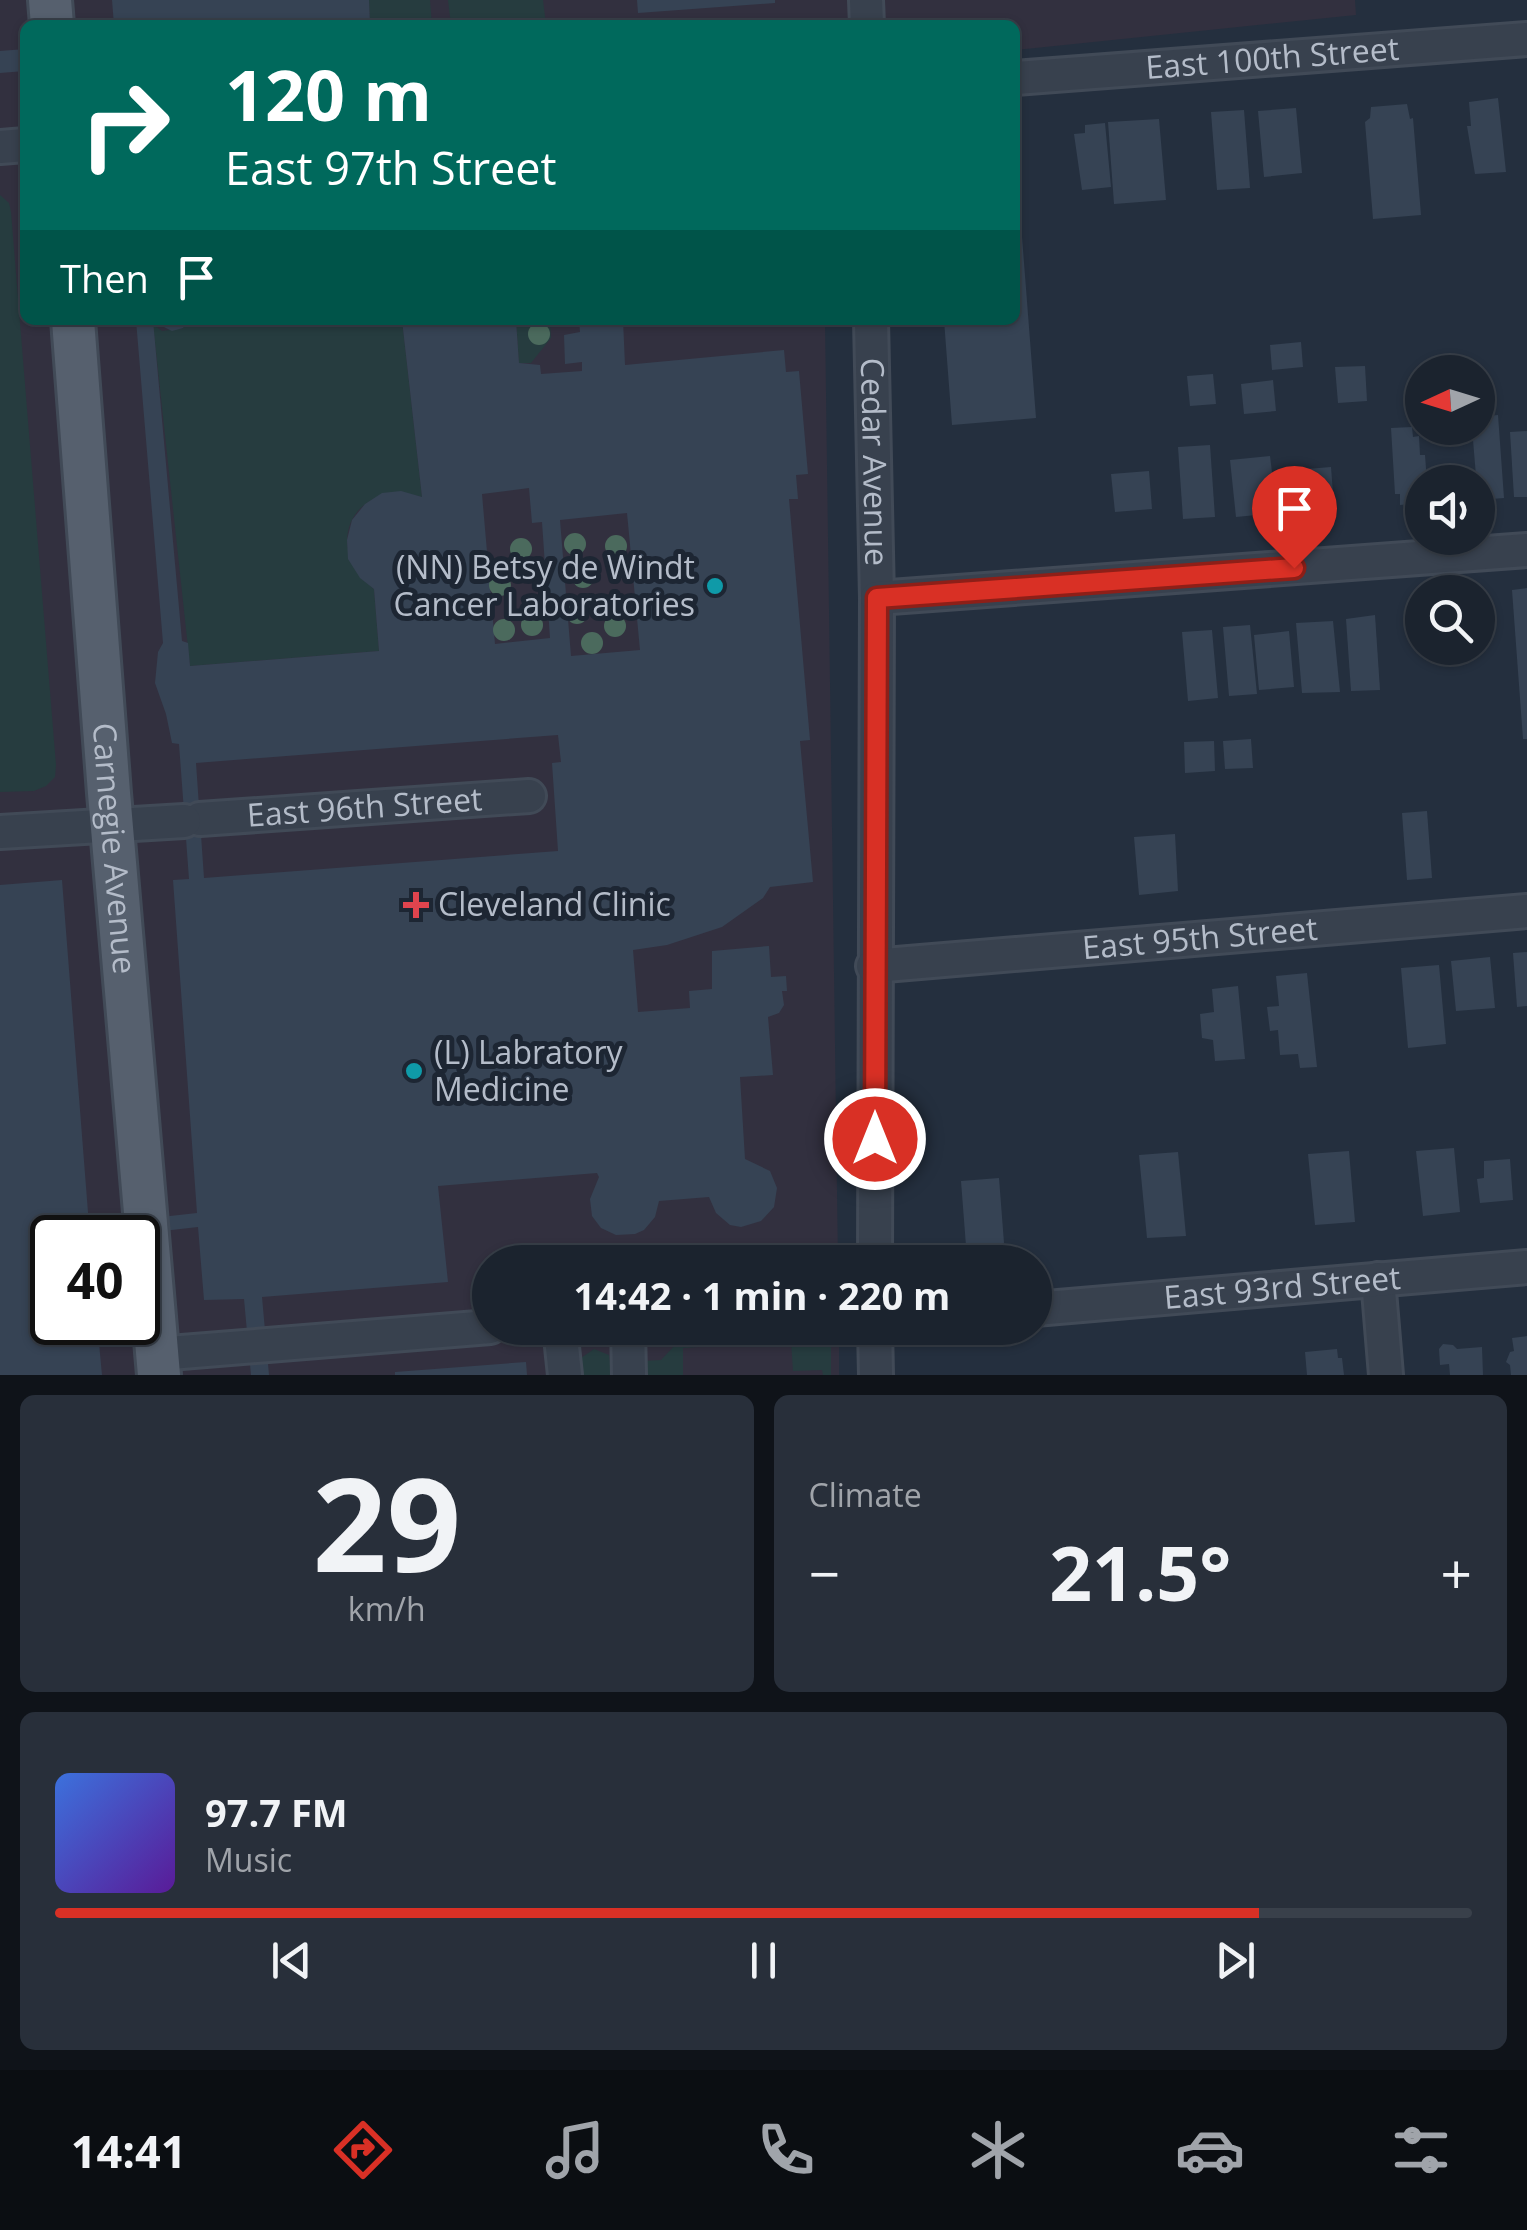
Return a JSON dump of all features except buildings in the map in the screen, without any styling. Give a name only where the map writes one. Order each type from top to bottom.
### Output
[{"type":"main road","name":"Carnegie Avenue","points":[[73,325],[158,1365]]},
{"type":"street","name":"East 100th Street","points":[[1020,78],[1527,39]]},
{"type":"street","name":"Cedar Avenue","points":[[872,325],[877,598],[875,1245]]},
{"type":"street","points":[[877,598],[1527,550]]},
{"type":"street","name":"East 96th Street","points":[[0,832],[529,796]]},
{"type":"street","name":"East 95th Street","points":[[874,966],[1527,911]]},
{"type":"street","name":"East 93rd Street","points":[[1052,1308],[1527,1267]]},
{"type":"street","points":[[1378,1279],[1386,1375]]},
{"type":"street","points":[[158,1365],[472,1330]]},
{"type":"street","points":[[562,1345],[565,1375]]},
{"type":"street","points":[[628,1345],[629,1375]]},
{"type":"street","points":[[875,1345],[876,1375]]},
{"type":"shaded area","name":"Cleveland Clinic","points":[[0,0],[1355,0],[1356,15],[1020,49],[1020,20],[20,20],[20,325],[825,325],[838,1245],[472,1245],[472,1345],[839,1345],[839,1375],[0,1375]]},
{"type":"green space","points":[[369,0],[430,0],[432,20],[370,20]]},
{"type":"green space","points":[[448,0],[543,0],[545,20],[450,20]]},
{"type":"green space","points":[[0,195],[9,203],[11,212],[56,765],[55,777],[46,786],[34,791],[0,792]]},
{"type":"green space","points":[[153,325],[162,331],[403,325],[422,497],[398,493],[378,497],[352,519],[347,536],[349,554],[358,572],[374,589],[379,651],[190,666]]},
{"type":"green space","points":[[516,325],[550,325],[551,338],[531,363],[519,363]]},
{"type":"green space","points":[[675,1345],[729,1345],[683,1348],[683,1375],[642,1375],[642,1361],[661,1360]]},
{"type":"green space","points":[[791,1345],[831,1345],[831,1375],[823,1375],[822,1370],[793,1371]]},
{"type":"green space","points":[[594,1349],[609,1355],[612,1375],[581,1375],[581,1358]]},
{"type":"place","name":"(NN) Betsy de Windt Cancer Laboratories","points":[[715,586]]},
{"type":"place","name":"Cleveland Clinic","points":[[416,905]]},
{"type":"place","name":"(L) Labratory Medicine","points":[[414,1071]]},
{"type":"route","points":[[875,1139],[877,598],[1294,568]]}]
